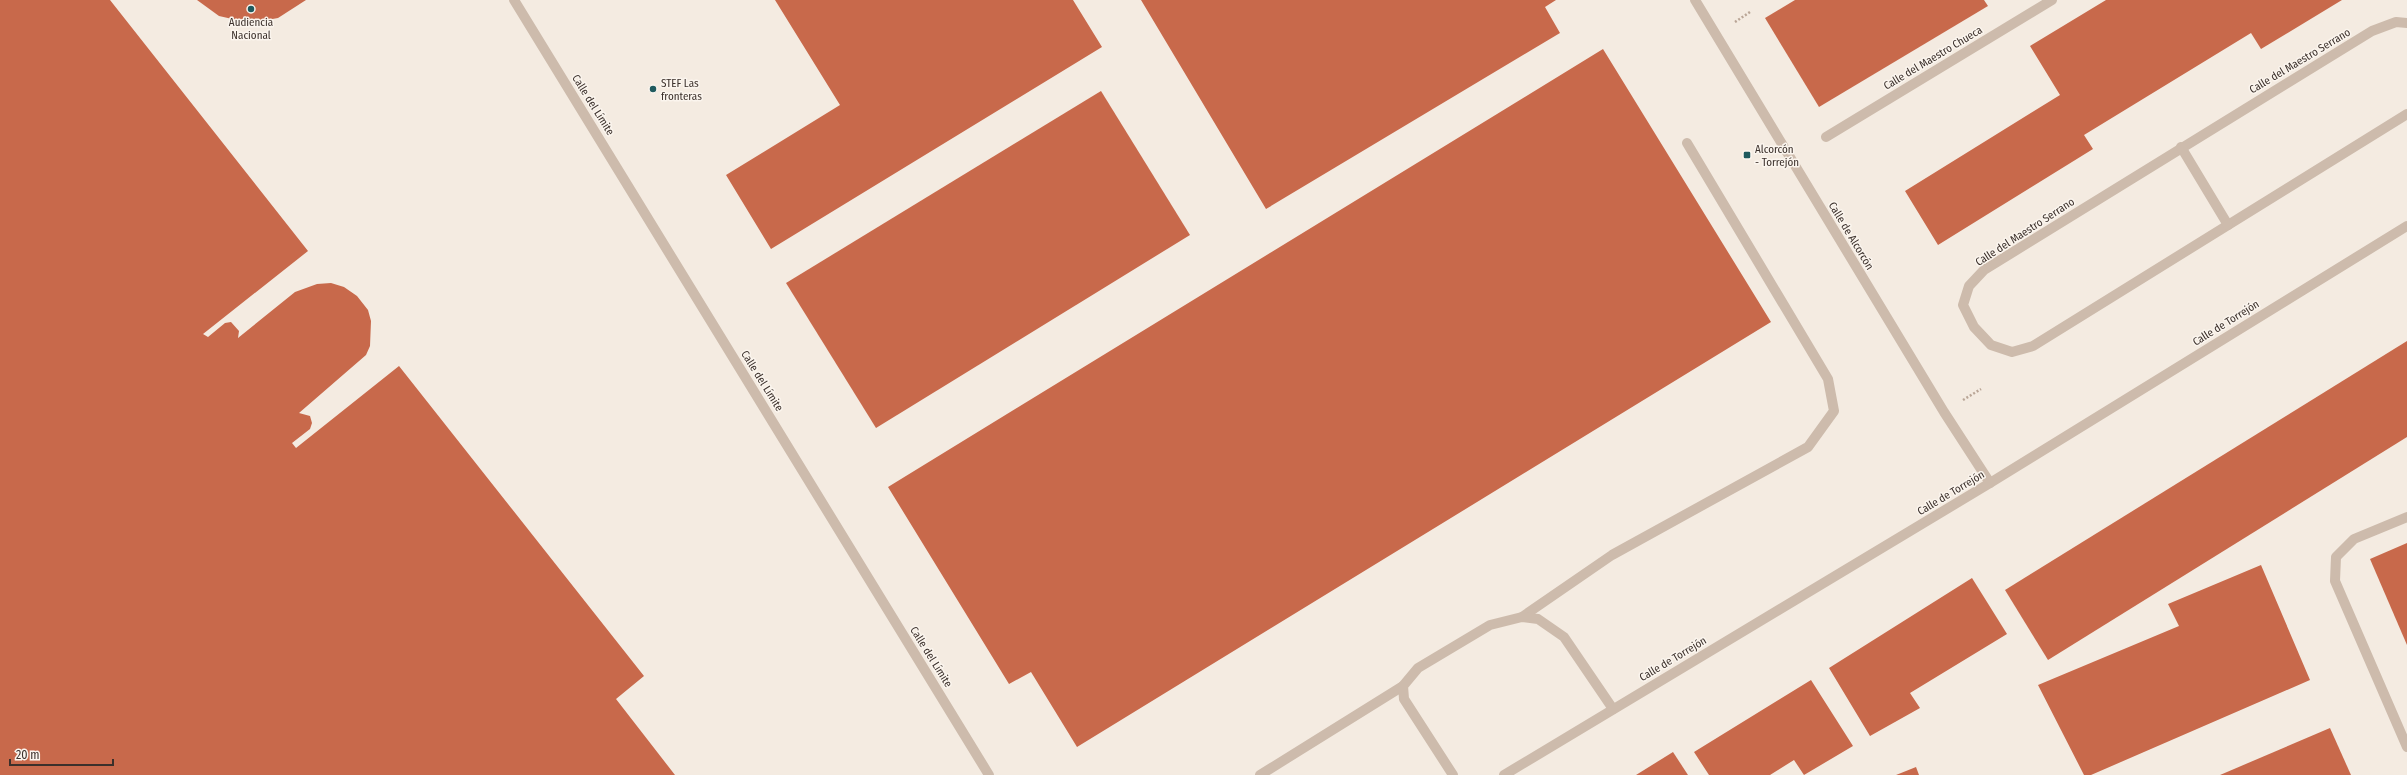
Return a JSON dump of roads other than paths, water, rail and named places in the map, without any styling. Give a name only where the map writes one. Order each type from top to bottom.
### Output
[{"type":"street","name":"Calle del Límite","points":[[514,0],[989,775]]},
{"type":"street","name":"Calle de Alcorcón","points":[[1695,0],[1944,412],[1990,483]]},
{"type":"street","name":"Calle del Maestro Chueca","points":[[1826,137],[2052,0]]},
{"type":"street","name":"Calle del Maestro Serrano","points":[[2407,23],[2396,22],[2372,31],[1984,270],[1969,286],[1963,305],[1974,327],[1991,344],[2012,352],[2033,346],[2407,114]]},
{"type":"street","points":[[1260,775],[1403,686],[1418,668],[1490,625],[1522,616],[1612,555],[1808,447],[1834,412],[1828,379],[1687,143]]},
{"type":"street","points":[[2181,148],[2228,225]]},
{"type":"street","name":"Calle de Torrejón","points":[[1504,775],[1990,483],[2407,226]]},
{"type":"street","points":[[2407,517],[2354,539],[2336,557],[2335,581],[2407,747]]},
{"type":"street","points":[[1522,616],[1538,619],[1564,637],[1613,709]]},
{"type":"street","points":[[1403,686],[1404,700],[1453,775]]},
{"type":"place","name":"Audiencia Nacional","points":[[251,9]]},
{"type":"place","name":"STEF Las fronteras","points":[[653,89]]},
{"type":"place","name":"Alcorcón - Torrejón","points":[[1747,155]]}]
